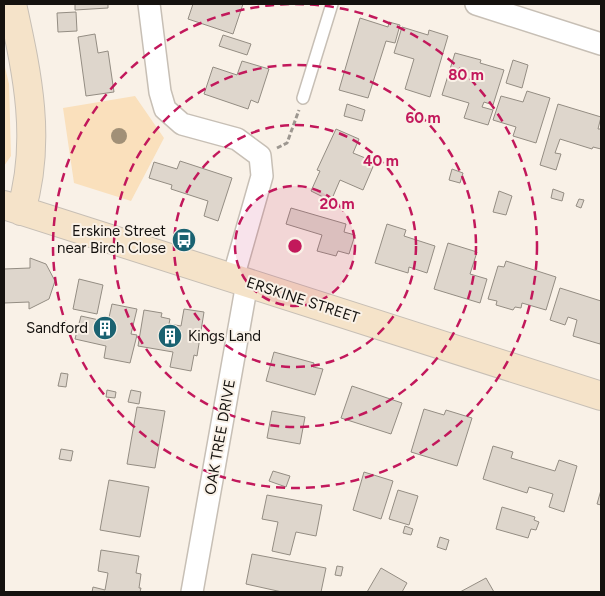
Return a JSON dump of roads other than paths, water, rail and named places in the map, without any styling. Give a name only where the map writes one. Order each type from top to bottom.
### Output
[{"type":"street","points":[[12,4],[23,52],[31,104],[32,140],[26,193],[12,208]]},
{"type":"street","name":"OAK TREE DRIVE","points":[[149,4],[160,92],[165,109],[182,124],[237,139],[260,156],[262,176],[240,280],[192,592]]},
{"type":"street","points":[[476,4],[601,44]]},
{"type":"street","name":"ERSKINE STREET","points":[[12,208],[601,396]]},
{"type":"lane","points":[[303,98],[332,4]]},
{"type":"place","name":"Erskine Street near Birch Close","points":[[184,240]]},
{"type":"place","name":"Sandford","points":[[105,328]]},
{"type":"place","name":"Kings Land","points":[[170,336]]}]
